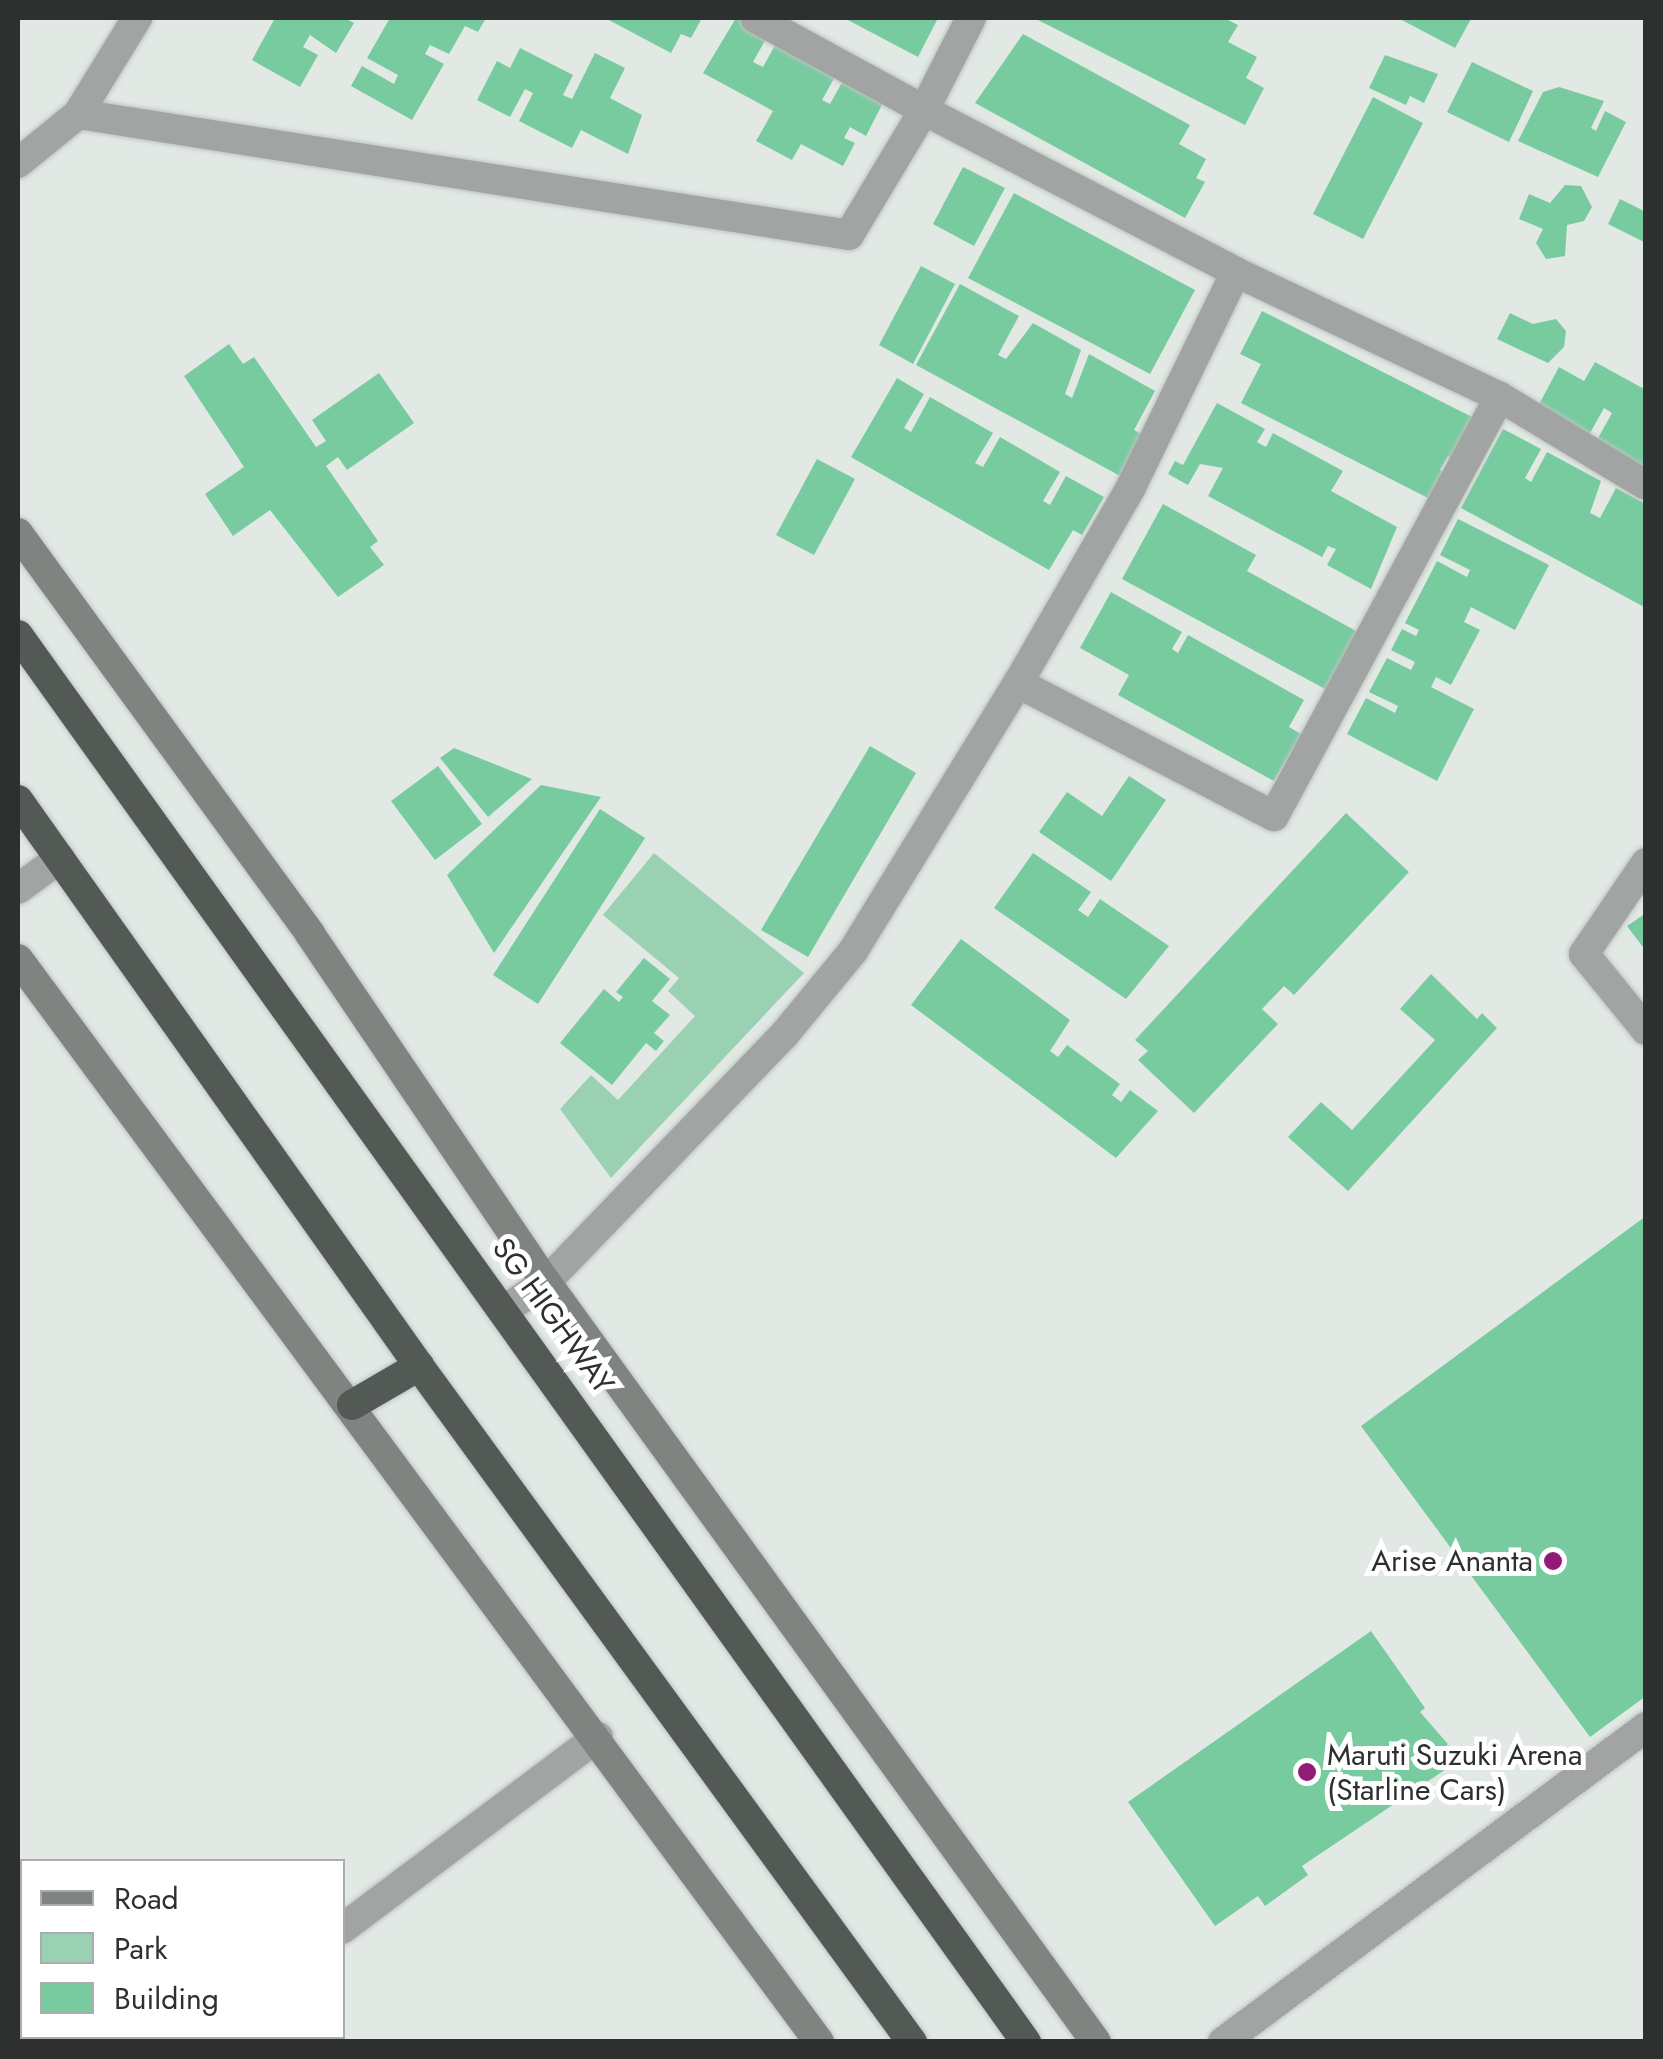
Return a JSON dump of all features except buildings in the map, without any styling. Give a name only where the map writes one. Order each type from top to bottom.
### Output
[{"type":"highway","name":"SG HIGHWAY","points":[[18,635],[506,1309],[1026,2042]]},
{"type":"highway","points":[[18,800],[419,1366],[912,2042]]},
{"type":"highway","points":[[352,1405],[419,1366]]},
{"type":"street","points":[[18,163],[78,114],[137,18]]},
{"type":"street","points":[[755,18],[1236,272],[1500,397],[1646,484]]},
{"type":"street","points":[[78,114],[849,236],[924,110],[972,18]]},
{"type":"street","points":[[506,1309],[546,1282],[784,1035],[853,951],[1018,683],[1131,488],[1236,272]]},
{"type":"street","points":[[1018,683],[1274,816],[1500,397]]},
{"type":"street","points":[[18,532],[310,934],[546,1282],[1096,2042]]},
{"type":"street","points":[[18,889],[60,858]]},
{"type":"street","points":[[1646,863],[1584,954],[1646,1030]]},
{"type":"street","points":[[18,959],[598,1737],[820,2042]]},
{"type":"street","points":[[1223,2042],[1646,1727]]},
{"type":"street","points":[[345,1927],[598,1737]]},
{"type":"green space","points":[[654,853],[804,973],[611,1178],[560,1109],[591,1075],[618,1100],[695,1016],[668,991],[679,978],[603,915]]},
{"type":"place","name":"Arise Ananta","points":[[1553,1561]]},
{"type":"place","name":"Maruti Suzuki Arena (Starline Cars)","points":[[1307,1772]]}]
